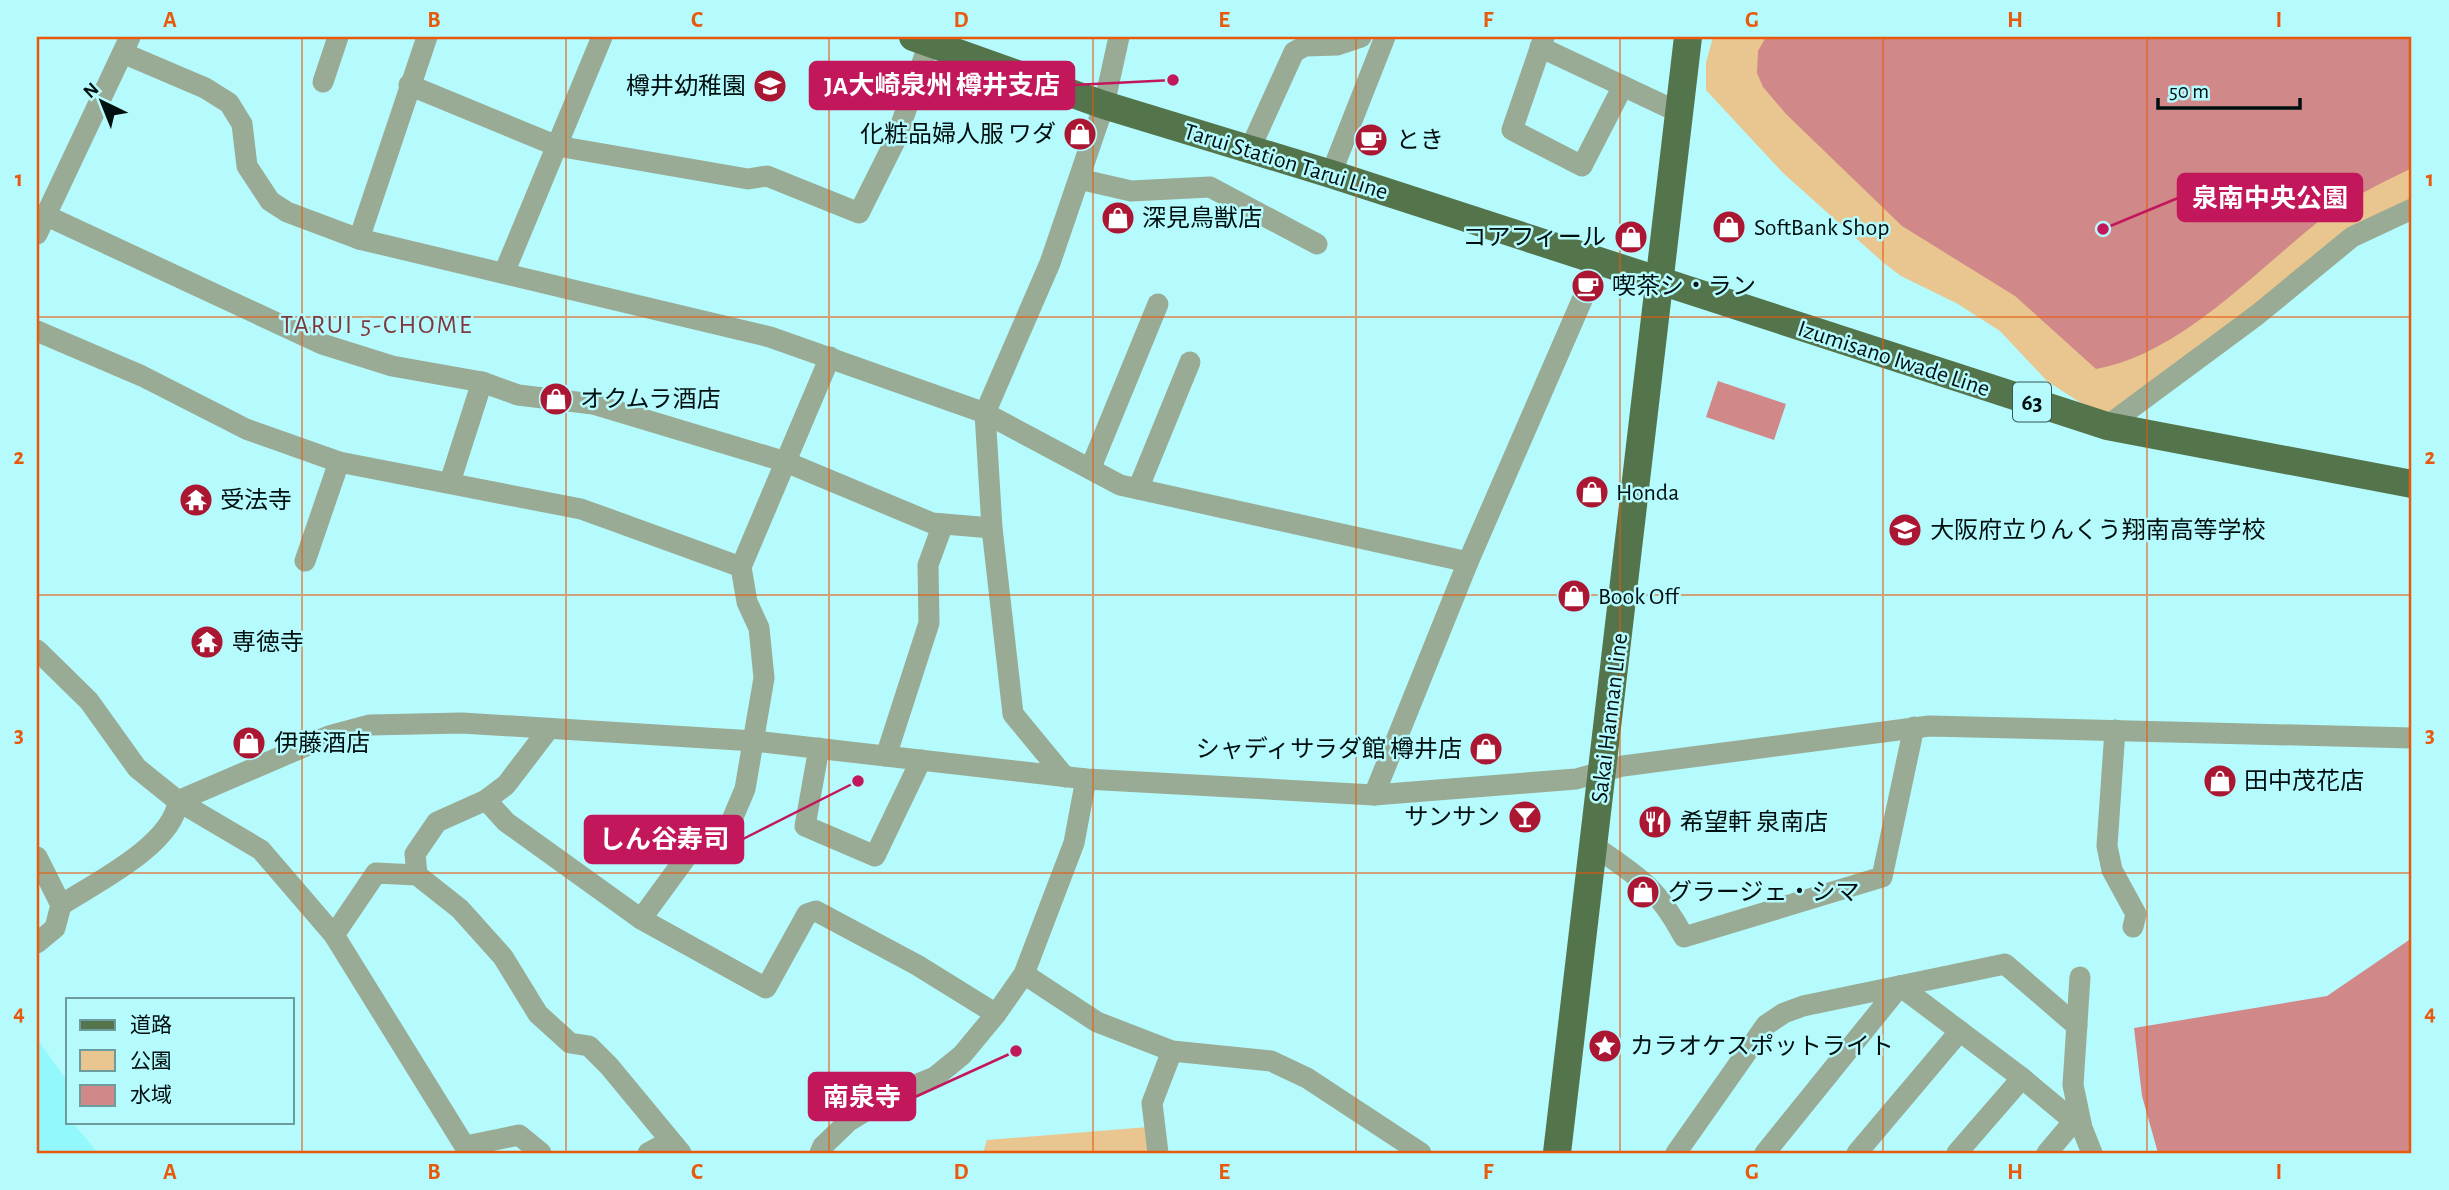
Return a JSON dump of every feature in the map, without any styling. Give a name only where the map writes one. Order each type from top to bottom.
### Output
[{"type":"main road","points":[[1661,284],[1688,37]]},
{"type":"main road","name":"Tarui Station Tarui Line","points":[[923,39],[1104,105],[1331,174],[1599,261],[1661,284]]},
{"type":"main road","name":"Izumisano Iwade Line","points":[[1661,284],[2107,426],[2412,484]]},
{"type":"main road","name":"Sakai Hannan Line","points":[[1557,1153],[1661,284]]},
{"type":"street","points":[[323,82],[338,37]]},
{"type":"street","points":[[359,239],[427,37]]},
{"type":"street","points":[[504,273],[602,37]]},
{"type":"street","points":[[820,1153],[823,1146],[849,1121],[893,1094],[936,1077],[962,1055],[996,1014],[1024,974],[1074,843],[1075,778],[1013,714],[992,528],[985,413],[1050,263],[1104,105],[1119,37]]},
{"type":"street","points":[[1250,149],[1294,52],[1305,46],[1337,45],[1361,37]]},
{"type":"street","points":[[1331,174],[1385,37]]},
{"type":"street","points":[[409,85],[557,146],[748,179],[767,176],[859,213],[897,139],[923,39]]},
{"type":"street","points":[[1623,86],[1582,166],[1512,130],[1542,42],[1678,112]]},
{"type":"street","points":[[992,528],[932,523],[786,461],[593,404],[519,395],[482,382],[392,366],[322,344],[41,225],[127,45],[229,103],[242,124],[247,166],[270,201],[287,212],[359,239],[771,337],[985,413],[1091,467],[1120,485],[1468,562]]},
{"type":"street","points":[[1079,179],[1131,191],[1210,187],[1317,244]]},
{"type":"street","points":[[2107,426],[2257,315],[2352,237],[2412,209]]},
{"type":"street","points":[[1374,795],[1468,562],[1599,261]]},
{"type":"street","points":[[1091,467],[1158,304]]},
{"type":"street","points":[[37,331],[142,376],[246,429],[339,462],[581,509],[741,567]]},
{"type":"street","points":[[641,919],[701,837],[720,848],[745,789],[764,678],[759,628],[747,602],[741,567],[831,357]]},
{"type":"street","points":[[1138,489],[1190,362]]},
{"type":"street","points":[[450,482],[482,382]]},
{"type":"street","points":[[305,561],[339,462]]},
{"type":"street","points":[[886,756],[929,623],[928,565],[943,524]]},
{"type":"street","points":[[37,650],[89,702],[137,768],[178,801],[261,850],[334,935],[467,1149],[519,1135],[541,1153]]},
{"type":"street","points":[[178,801],[330,736],[370,725],[462,723],[754,741],[1075,778],[1374,795],[1576,779],[1623,766],[1914,727],[2412,738]]},
{"type":"street","points":[[1594,846],[1645,881],[1666,904],[1684,937],[1882,877],[1914,727]]},
{"type":"street","points":[[417,875],[415,854],[438,822],[486,800],[506,785],[548,730]]},
{"type":"street","points":[[2115,730],[2107,846],[2112,870],[2136,914],[2133,927]]},
{"type":"street","points":[[819,748],[805,826],[875,856],[921,760]]},
{"type":"street","points":[[486,800],[506,822],[641,919],[766,988],[807,914],[816,911],[917,965],[996,1014]]},
{"type":"street","points":[[61,905],[144,851],[176,813],[178,801]]},
{"type":"street","points":[[37,857],[61,905],[55,928],[37,943]]},
{"type":"street","points":[[334,935],[376,873],[417,875],[460,909],[503,957],[538,1014],[570,1043],[589,1046],[609,1066],[676,1147],[648,1153]]},
{"type":"street","points":[[1676,1153],[1766,1025],[1803,1006],[2005,964],[2077,1026]]},
{"type":"street","points":[[1024,974],[1097,1022],[1172,1051],[1271,1061],[1307,1078],[1421,1153]]},
{"type":"street","points":[[2080,977],[2073,1085],[2078,1124],[2092,1153]]},
{"type":"street","points":[[1900,985],[2078,1124]]},
{"type":"street","points":[[1765,1153],[1900,985]]},
{"type":"street","points":[[1857,1153],[1960,1031]]},
{"type":"street","points":[[1158,1153],[1152,1103],[1172,1051]]},
{"type":"street","points":[[1957,1153],[2022,1078]]},
{"type":"street","points":[[2047,1153],[2078,1124]]},
{"type":"shaded area","points":[[37,1039],[66,1079],[66,1124],[74,1124],[98,1153],[37,1153]]},
{"type":"green space","points":[[1713,37],[2412,37],[2412,206],[2107,414],[2084,405],[2047,381],[2000,331],[1958,304],[1901,276],[1783,173],[1706,90],[1706,63]]},
{"type":"green space","points":[[1148,1127],[1151,1153],[983,1153],[987,1140]]},
{"type":"water","points":[[1766,37],[2412,37],[2412,168],[2358,195],[2327,215],[2219,306],[2189,327],[2159,346],[2128,360],[2096,369],[2015,296],[1902,226],[1786,114],[1763,87],[1757,73],[1758,51]]},
{"type":"water","points":[[1718,381],[1786,404],[1774,440],[1706,417]]},
{"type":"water","points":[[2412,938],[2412,1153],[2158,1153],[2142,1096],[2134,1028],[2327,996]]},
{"type":"place","name":"JA大崎泉州 樽井支店","points":[[1173,80]]},
{"type":"place","name":"樽井幼稚園","points":[[770,86]]},
{"type":"place","name":"化粧品婦人服 ワダ","points":[[1080,134]]},
{"type":"place","name":"とき","points":[[1371,140]]},
{"type":"place","name":"深見鳥獣店","points":[[1118,218]]},
{"type":"place","name":"SoftBank Shop","points":[[1729,227]]},
{"type":"place","name":"泉南中央公園","points":[[2103,229]]},
{"type":"place","name":"コアフィール","points":[[1631,237]]},
{"type":"place","name":"喫茶シ・ラン","points":[[1588,286]]},
{"type":"place","name":"オクムラ酒店","points":[[556,399]]},
{"type":"place","name":"Honda","points":[[1592,492]]},
{"type":"place","name":"受法寺","points":[[196,500]]},
{"type":"place","name":"大阪府立りんくう翔南高等学校","points":[[1905,530]]},
{"type":"place","name":"Book Off","points":[[1574,596]]},
{"type":"place","name":"専徳寺","points":[[207,642]]},
{"type":"place","name":"伊藤酒店","points":[[249,743]]},
{"type":"place","name":"シャディサラダ館 樽井店","points":[[1486,749]]},
{"type":"place","name":"しん谷寿司","points":[[858,781]]},
{"type":"place","name":"田中茂花店","points":[[2220,781]]},
{"type":"place","name":"サンサン","points":[[1525,817]]},
{"type":"place","name":"希望軒 泉南店","points":[[1655,822]]},
{"type":"place","name":"グラージェ・シマ","points":[[1643,892]]},
{"type":"place","name":"カラオケスポットライト","points":[[1605,1046]]},
{"type":"place","name":"南泉寺","points":[[1016,1051]]},
{"type":"district","name":"TARUI 5-CHOME","points":[[377,324]]}]
